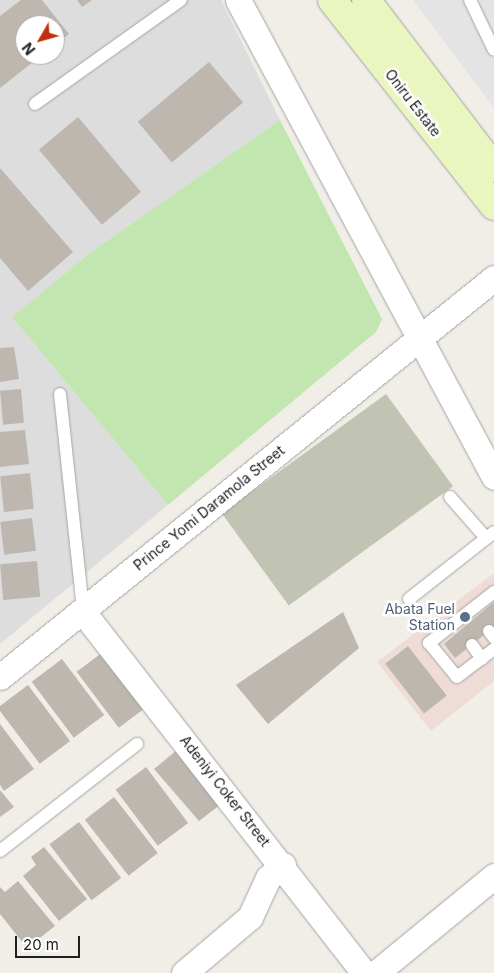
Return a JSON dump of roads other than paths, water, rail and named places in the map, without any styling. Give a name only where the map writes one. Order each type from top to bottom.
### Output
[{"type":"street","points":[[238,0],[494,477]]},
{"type":"street","name":"Oniru Estate","points":[[332,0],[494,206]]},
{"type":"street","name":"Oniru Estate","points":[[366,0],[494,168]]},
{"type":"street","name":"Prince Yomi Daramola Street","points":[[0,677],[83,612],[418,337],[494,278]]},
{"type":"street","name":"Adeniyi Coker Street","points":[[83,612],[283,865],[363,972]]},
{"type":"street","points":[[184,973],[250,917],[268,878],[283,865]]},
{"type":"street","points":[[363,972],[494,876]]},
{"type":"lane","points":[[35,104],[181,0]]},
{"type":"lane","points":[[470,0],[492,44]]},
{"type":"lane","points":[[60,394],[83,612]]},
{"type":"lane","points":[[409,599],[490,535],[450,497]]},
{"type":"lane","points":[[493,595],[457,627],[429,643],[453,676],[459,677],[494,649]]},
{"type":"lane","points":[[472,645],[482,658]]},
{"type":"lane","points":[[0,851],[137,744]]},
{"type":"place","name":"Abata Fuel Station","points":[[465,617]]}]
